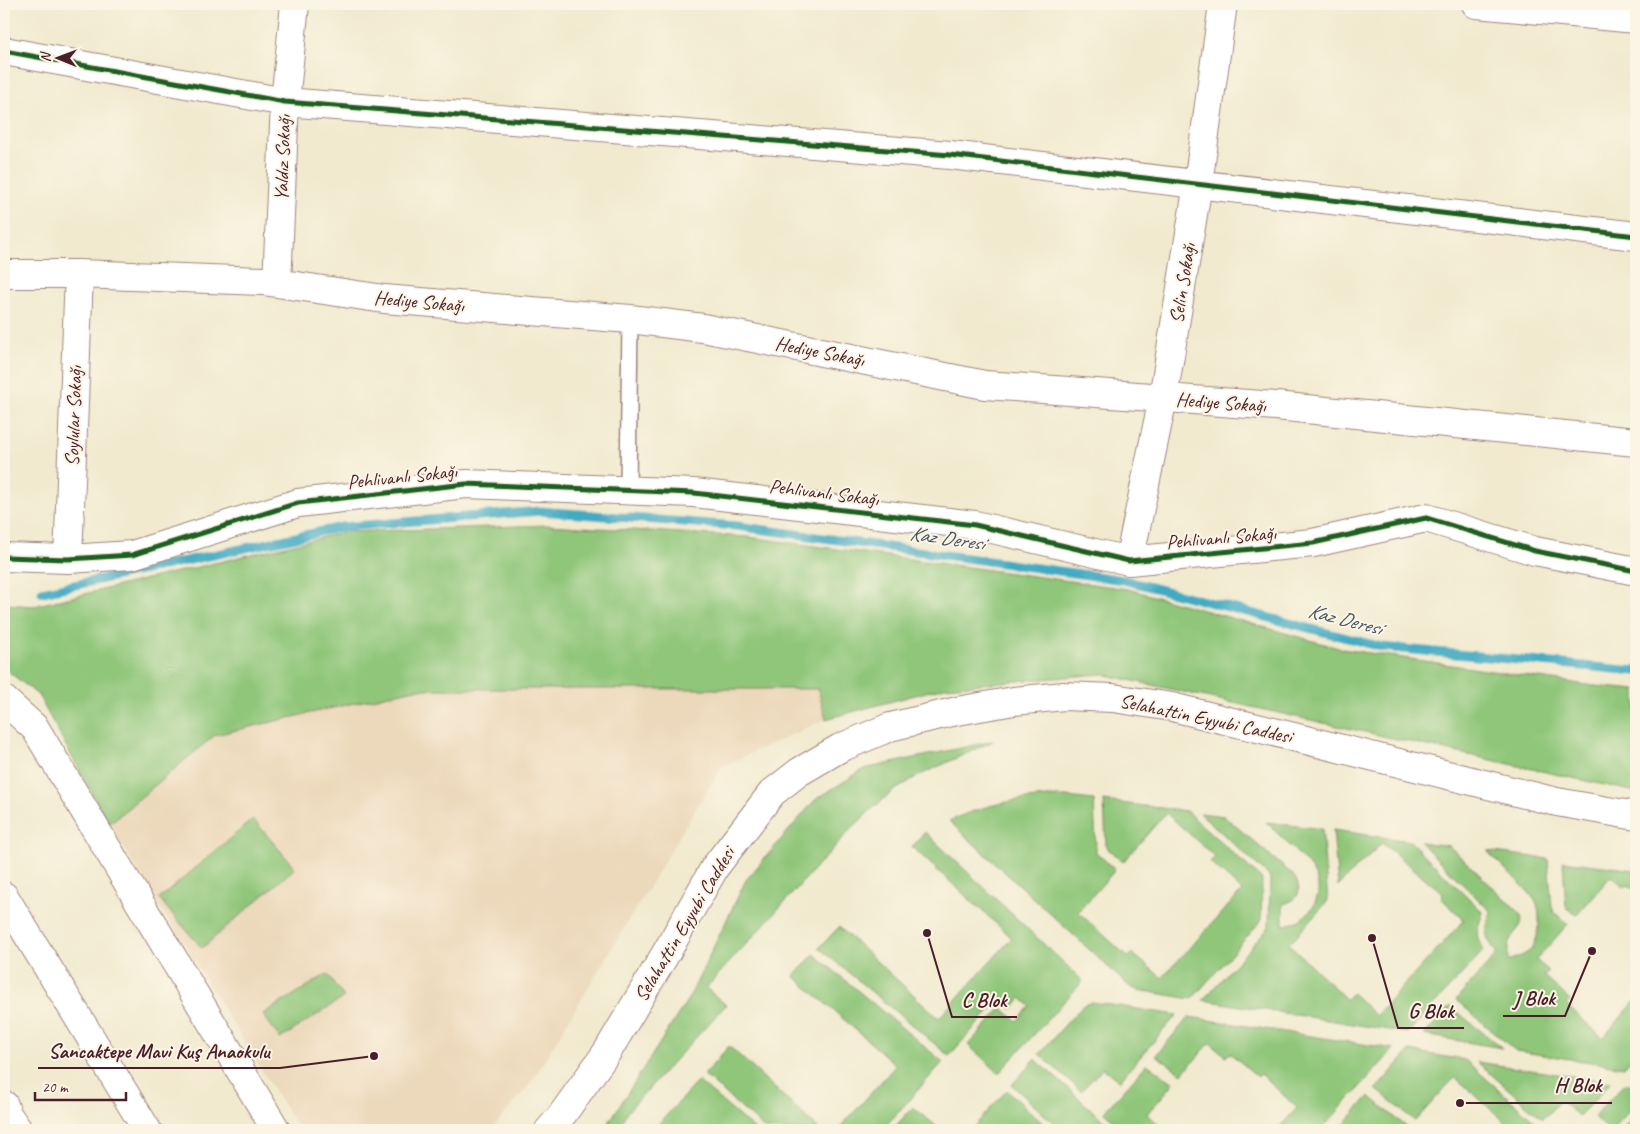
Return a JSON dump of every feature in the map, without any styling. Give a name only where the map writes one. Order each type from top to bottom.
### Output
[{"type":"street","name":"Yaldız Sokağı","points":[[277,283],[284,102],[295,4]]},
{"type":"street","name":"Selin Sokağı","points":[[1129,561],[1163,398],[1198,184],[1223,4]]},
{"type":"street","points":[[1476,4],[1636,19]]},
{"type":"street","points":[[4,51],[284,102],[950,155],[1636,236]]},
{"type":"street","name":"Hediye Sokağı","points":[[4,274],[78,274],[263,281],[384,299],[703,328],[985,384],[1276,406],[1636,442]]},
{"type":"street","name":"Soylular Sokağı","points":[[68,559],[78,274]]},
{"type":"street","name":"Pehlivanlı Sokağı","points":[[4,557],[68,559],[132,556],[298,503],[466,484],[694,493],[975,525],[1129,561],[1313,543],[1426,518],[1534,551],[1636,571]]},
{"type":"street","name":"Selahattin Eyyubi Caddesi","points":[[549,1130],[606,1052],[666,953],[715,866],[772,793],[799,772],[840,748],[890,727],[957,711],[1014,701],[1064,696],[1113,698],[1172,707],[1557,802],[1636,816]]},
{"type":"street","points":[[4,700],[34,728],[276,1130]]},
{"type":"street","points":[[4,896],[147,1130]]},
{"type":"street","points":[[4,1105],[7,1114],[18,1130]]},
{"type":"lane","points":[[628,490],[630,320]]},
{"type":"shaded area","points":[[415,689],[818,689],[826,719],[721,767],[529,1086],[491,1130],[299,1130],[109,824],[215,735]]},
{"type":"green space","points":[[548,525],[748,537],[1128,589],[1342,649],[1594,686],[1636,690],[1636,792],[1102,674],[945,687],[826,719],[818,689],[415,689],[215,735],[109,824],[38,695],[4,668],[4,604],[34,606],[345,532]]},
{"type":"green space","points":[[993,741],[916,777],[892,792],[852,828],[706,988],[726,1005],[627,1112],[621,1123],[620,1130],[604,1130],[690,996],[746,880],[815,800],[864,769]]},
{"type":"green space","points":[[1048,797],[1094,800],[1096,852],[1115,870],[1078,912],[1128,957],[1132,953],[1162,978],[1242,891],[1210,862],[1215,857],[1166,813],[1123,862],[1106,845],[1104,801],[1186,811],[1262,879],[1261,921],[1192,999],[1137,990],[1130,987],[949,821],[997,804]]},
{"type":"green space","points":[[1200,813],[1224,816],[1293,875],[1299,889],[1293,900],[1283,904],[1283,925],[1296,922],[1309,912],[1316,899],[1318,883],[1311,869],[1266,822],[1322,829],[1328,901],[1289,944],[1346,999],[1352,993],[1376,1016],[1464,920],[1441,898],[1443,893],[1382,843],[1338,886],[1333,830],[1410,841],[1483,912],[1478,928],[1478,936],[1484,950],[1408,1033],[1203,1000],[1269,927],[1270,879],[1268,875]]},
{"type":"green space","points":[[253,819],[295,868],[202,948],[159,899]]},
{"type":"green space","points":[[925,832],[1083,981],[999,1073],[968,1045],[1002,1008],[1017,1021],[1030,1006],[1021,998],[1012,1009],[1000,999],[949,1056],[819,948],[839,927],[939,1018],[1012,938],[912,847]]},
{"type":"green space","points":[[1420,842],[1449,846],[1519,912],[1522,921],[1509,942],[1508,961],[1530,950],[1535,943],[1539,916],[1537,904],[1517,880],[1487,851],[1548,859],[1552,907],[1554,912],[1568,924],[1536,960],[1549,971],[1544,976],[1570,1000],[1566,1005],[1603,1038],[1636,1000],[1636,1054],[1624,1067],[1516,1051],[1456,1000],[1497,954],[1487,934],[1490,911]]},
{"type":"green space","points":[[1563,861],[1636,870],[1636,891],[1628,885],[1625,887],[1611,876],[1577,915],[1566,907]]},
{"type":"green space","points":[[814,954],[943,1062],[882,1130],[838,1130],[896,1065],[794,976]]},
{"type":"green space","points":[[327,974],[344,997],[280,1039],[263,1014]]},
{"type":"green space","points":[[1092,1002],[1177,1015],[1119,1081],[1103,1068],[1081,1091],[1039,1054],[1082,1006]]},
{"type":"green space","points":[[1450,1006],[1502,1048],[1424,1035]]},
{"type":"green space","points":[[1189,1017],[1394,1049],[1321,1130],[1277,1130],[1297,1108],[1261,1074],[1258,1077],[1230,1053],[1226,1056],[1210,1043],[1182,1074],[1156,1055]]},
{"type":"green space","points":[[729,1046],[820,1130],[766,1130],[704,1075]]},
{"type":"green space","points":[[1410,1051],[1465,1060],[1545,1130],[1514,1130],[1455,1077],[1415,1121],[1376,1089]]},
{"type":"green space","points":[[1035,1059],[1114,1130],[1061,1130],[1012,1085]]},
{"type":"green space","points":[[1477,1062],[1611,1082],[1579,1116],[1560,1101],[1543,1119]]},
{"type":"green space","points":[[1147,1064],[1174,1083],[1147,1114],[1161,1126],[1156,1130],[1125,1130],[1104,1112]]},
{"type":"green space","points":[[698,1081],[755,1130],[653,1130]]},
{"type":"green space","points":[[1624,1084],[1636,1086],[1636,1104],[1612,1130],[1609,1130],[1594,1117]]},
{"type":"green space","points":[[1007,1090],[1050,1130],[971,1130]]},
{"type":"green space","points":[[1369,1096],[1408,1128],[1407,1130],[1339,1130]]},
{"type":"green space","points":[[913,1107],[941,1130],[892,1130]]},
{"type":"green space","points":[[1636,1115],[1636,1130],[1622,1130]]},
{"type":"waterway","name":"Kaz Deresi","points":[[42,592],[342,527],[540,511],[737,526],[1124,580],[1382,647],[1636,671]]},
{"type":"cycle path","points":[[4,51],[285,102],[950,155],[1636,236]]},
{"type":"cycle path","points":[[4,557],[68,559],[132,555],[298,503],[466,484],[694,493],[975,525],[1129,561],[1313,543],[1426,518],[1535,551],[1636,571]]},
{"type":"place","name":"C Blok","points":[[927,933]]},
{"type":"place","name":"G Blok","points":[[1372,938]]},
{"type":"place","name":"J Blok","points":[[1592,951]]},
{"type":"place","name":"Sancaktepe Mavi Kuş Anaokulu","points":[[374,1056]]},
{"type":"place","name":"H Blok","points":[[1460,1103]]}]
